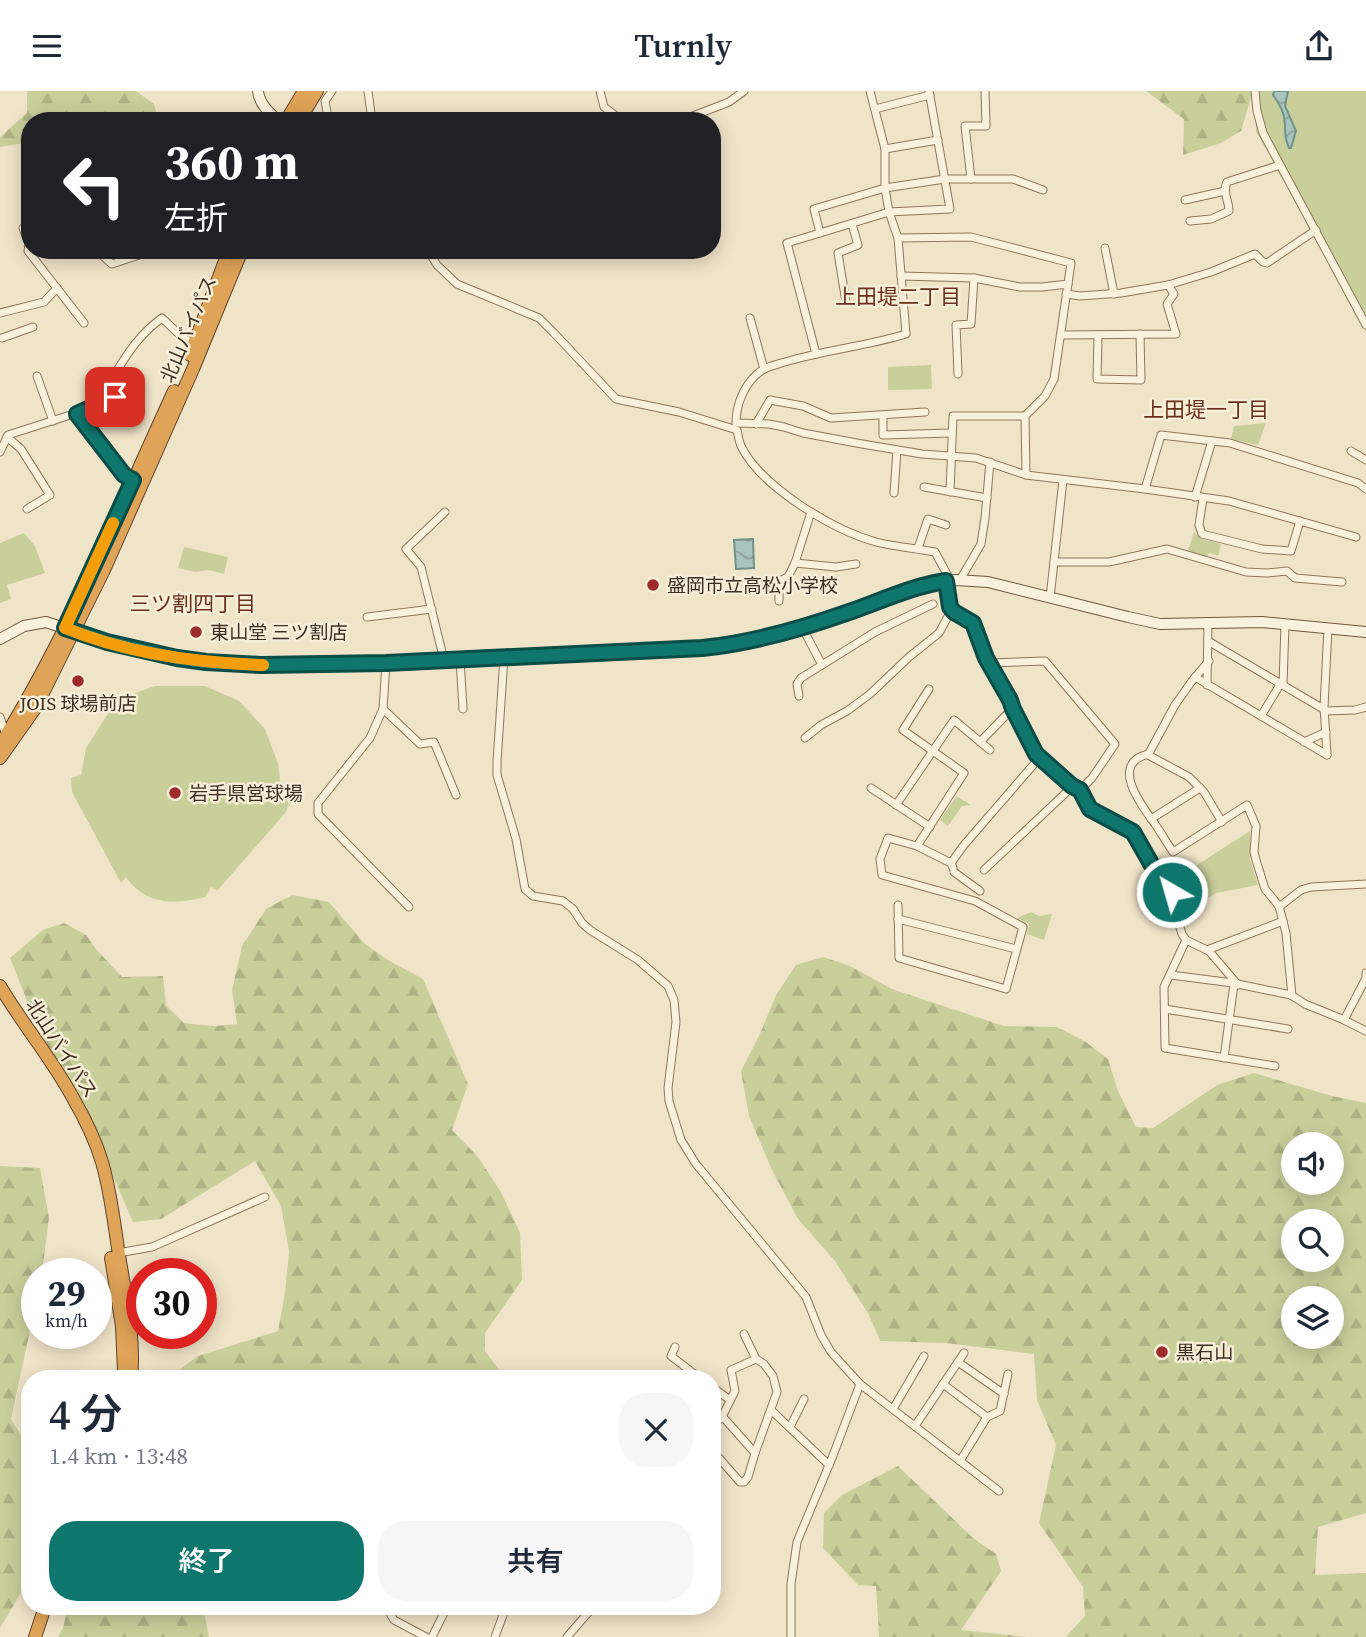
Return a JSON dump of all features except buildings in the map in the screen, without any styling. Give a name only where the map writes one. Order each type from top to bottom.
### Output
[{"type":"highway","points":[[291,112],[304,91]]},
{"type":"highway","points":[[304,112],[317,91]]},
{"type":"highway","name":"北山バイパス","points":[[0,758],[36,707],[133,480],[188,361],[226,259]]},
{"type":"highway","name":"北山バイパス","points":[[3,741],[104,570],[238,259]]},
{"type":"highway","name":"北山バイパス","points":[[0,986],[15,1013],[74,1099],[102,1161],[130,1322],[132,1370]]},
{"type":"highway","name":"北山バイパス","points":[[0,1003],[66,1099],[89,1147],[101,1199],[122,1326],[124,1370]]},
{"type":"highway","points":[[27,1637],[34,1615]]},
{"type":"highway","points":[[35,1637],[42,1615]]},
{"type":"street","points":[[258,91],[268,112]]},
{"type":"street","points":[[327,112],[325,101],[332,91]]},
{"type":"street","points":[[368,91],[371,112]]},
{"type":"street","points":[[600,91],[604,107],[611,112]]},
{"type":"street","points":[[703,112],[729,102],[744,91]]},
{"type":"street","points":[[870,91],[884,149],[884,188],[888,212],[898,238],[906,334],[816,354],[764,369],[755,375],[740,400],[736,423],[783,426],[803,433],[882,448],[976,459],[1026,475],[1229,501],[1356,537]]},
{"type":"street","points":[[971,179],[965,127],[986,125],[985,91]]},
{"type":"street","points":[[1255,91],[1263,133],[1366,325]]},
{"type":"street","points":[[816,354],[787,243],[888,212],[950,209],[930,93],[875,109]]},
{"type":"street","points":[[884,149],[938,140]]},
{"type":"street","points":[[1190,221],[1211,219],[1229,211],[1225,191],[1227,182],[1280,165]]},
{"type":"street","points":[[820,233],[814,209],[884,188],[945,179],[1013,179],[1043,190]]},
{"type":"street","points":[[1185,200],[1225,191]]},
{"type":"street","points":[[846,302],[838,253],[858,245],[852,224]]},
{"type":"street","points":[[1066,294],[1114,294],[1168,285],[1211,272],[1255,254],[1267,263],[1316,230]]},
{"type":"street","points":[[898,238],[971,237],[1071,263],[1054,379],[1045,396],[1025,416],[953,417],[950,492]]},
{"type":"street","points":[[1105,248],[1114,294]]},
{"type":"street","points":[[34,259],[84,323]]},
{"type":"street","points":[[107,259],[113,264],[128,259]]},
{"type":"street","points":[[433,259],[457,284],[539,318],[616,399],[679,412],[737,430],[741,445],[752,463],[780,491],[834,525],[876,542],[935,552],[952,580]]},
{"type":"street","points":[[901,276],[974,278],[1020,287],[1068,284]]},
{"type":"street","points":[[958,374],[956,325],[971,324],[974,278]]},
{"type":"street","points":[[1061,335],[1176,334],[1167,305],[1174,295],[1168,285]]},
{"type":"street","points":[[0,313],[44,302],[57,288]]},
{"type":"street","points":[[0,452],[7,437],[77,414],[115,397],[121,390],[116,374],[122,362],[139,338],[162,318],[184,339],[195,343]]},
{"type":"street","points":[[750,318],[764,369]]},
{"type":"street","points":[[2,338],[33,327]]},
{"type":"street","points":[[1098,335],[1097,379],[1141,380],[1140,334]]},
{"type":"street","points":[[37,376],[53,421]]},
{"type":"street","points":[[755,424],[770,400],[803,405],[831,418],[925,412]]},
{"type":"street","points":[[77,414],[124,475],[133,480]]},
{"type":"street","points":[[882,448],[883,416]]},
{"type":"street","points":[[1025,416],[1026,475]]},
{"type":"street","points":[[883,435],[951,433]]},
{"type":"street","points":[[1145,489],[1161,435],[1230,443],[1358,483],[1366,489]]},
{"type":"street","points":[[7,437],[21,449],[50,495],[27,509]]},
{"type":"street","points":[[1212,441],[1199,497],[1199,525],[1202,534],[1262,549],[1291,551],[1300,521]]},
{"type":"street","points":[[894,493],[897,450]]},
{"type":"street","points":[[1351,451],[1366,460]]},
{"type":"street","points":[[989,462],[981,544],[952,580],[950,607],[973,623],[986,658],[1036,754],[1076,788],[1090,809],[1133,832],[1153,867],[1168,880],[1178,925],[1186,940],[1214,956],[1236,984],[1224,1058]]},
{"type":"street","points":[[1050,597],[1063,479]]},
{"type":"street","points":[[923,487],[987,498]]},
{"type":"street","points":[[444,660],[421,567],[406,549],[445,512]]},
{"type":"street","points":[[779,601],[779,581],[788,577],[795,563],[811,512]]},
{"type":"street","points":[[918,548],[928,519],[946,525]]},
{"type":"street","points":[[1054,562],[1108,562],[1167,549],[1246,572],[1287,571],[1295,578],[1342,582]]},
{"type":"street","points":[[795,563],[836,567],[856,563]]},
{"type":"street","points":[[0,639],[24,626],[46,622],[107,642],[177,658],[261,665],[386,663],[702,648],[736,645],[776,636],[925,584],[952,580],[988,582],[1160,624],[1262,622],[1366,632]]},
{"type":"street","points":[[799,696],[797,684],[801,678],[875,632],[933,604]]},
{"type":"street","points":[[367,617],[432,609]]},
{"type":"street","points":[[805,737],[870,694],[939,633],[952,609]]},
{"type":"street","points":[[1208,623],[1208,685]]},
{"type":"street","points":[[1261,716],[1282,683],[1285,624]]},
{"type":"street","points":[[802,627],[822,665]]},
{"type":"street","points":[[1195,677],[1327,755],[1325,710],[1328,628]]},
{"type":"street","points":[[1208,641],[1325,710],[1355,710],[1366,707]]},
{"type":"street","points":[[504,657],[497,775],[516,839],[525,889],[533,896],[564,901],[590,930],[638,960],[668,986],[674,1000],[676,1023],[669,1101],[681,1140],[696,1164],[806,1297],[831,1352],[860,1384],[999,1491]]},
{"type":"street","points":[[460,659],[463,709]]},
{"type":"street","points":[[984,870],[1076,788],[1092,778],[1115,744],[1045,661],[990,663]]},
{"type":"street","points":[[1209,661],[1175,705],[1149,754],[1137,758],[1129,772],[1135,794],[1173,852],[1247,805],[1256,826],[1256,860],[1265,889],[1279,907],[1283,921],[1288,945],[1292,996]]},
{"type":"street","points":[[386,663],[383,709],[370,738],[318,803],[318,814],[409,907]]},
{"type":"street","points":[[917,846],[964,773],[903,730],[929,689]]},
{"type":"street","points":[[980,741],[1013,708]]},
{"type":"street","points":[[383,709],[420,744],[434,741],[456,795]]},
{"type":"street","points":[[0,717],[3,741]]},
{"type":"street","points":[[896,805],[954,720],[990,750]]},
{"type":"street","points":[[1304,742],[1326,732]]},
{"type":"street","points":[[1149,754],[1189,777],[1200,787],[1222,822]]},
{"type":"street","points":[[953,867],[964,845],[1035,763]]},
{"type":"street","points":[[1152,819],[1200,787]]},
{"type":"street","points":[[871,788],[930,827]]},
{"type":"street","points":[[898,905],[899,958],[1006,989],[1023,927],[975,901],[899,884],[882,875],[880,859],[888,838],[917,846],[953,867],[980,891]]},
{"type":"street","points":[[1279,907],[1301,890],[1311,887],[1366,884]]},
{"type":"street","points":[[898,919],[1016,949]]},
{"type":"street","points":[[1207,950],[1283,921]]},
{"type":"street","points":[[1186,940],[1164,987],[1165,1048],[1275,1066]]},
{"type":"street","points":[[1343,1020],[1366,979],[1366,973]]},
{"type":"street","points":[[1171,975],[1236,984],[1292,996],[1306,1005],[1366,1031]]},
{"type":"street","points":[[1165,1009],[1288,1029]]},
{"type":"street","points":[[118,1253],[152,1247],[265,1197]]},
{"type":"street","points":[[721,1460],[740,1482],[748,1478],[777,1392],[773,1376],[764,1364],[756,1359],[744,1334]]},
{"type":"street","points":[[675,1347],[671,1356],[689,1370]]},
{"type":"street","points":[[915,1426],[964,1353]]},
{"type":"street","points":[[893,1409],[924,1356]]},
{"type":"street","points":[[755,1453],[723,1417],[735,1391],[730,1370],[756,1359]]},
{"type":"street","points":[[958,1363],[1004,1394]]},
{"type":"street","points":[[960,1461],[987,1417],[1000,1411],[1008,1374]]},
{"type":"street","points":[[790,1637],[791,1584],[797,1542],[860,1384]]},
{"type":"street","points":[[943,1384],[987,1417]]},
{"type":"street","points":[[721,1394],[730,1400]]},
{"type":"street","points":[[790,1427],[804,1399]]},
{"type":"street","points":[[771,1410],[829,1465]]},
{"type":"street","points":[[389,1615],[426,1637]]},
{"type":"street","points":[[432,1637],[442,1615]]},
{"type":"street","points":[[495,1637],[503,1615]]},
{"type":"street","points":[[567,1637],[586,1615]]},
{"type":"green space","points":[[27,91],[136,91],[154,104],[156,112],[27,112]]},
{"type":"green space","points":[[1146,91],[1253,91],[1241,131],[1221,143],[1183,155],[1184,119]]},
{"type":"green space","points":[[1256,91],[1366,91],[1366,332],[1256,131]]},
{"type":"green space","points":[[21,118],[21,144],[0,147],[0,137]]},
{"type":"green space","points":[[931,365],[932,389],[888,390],[888,367]]},
{"type":"green space","points":[[1266,423],[1258,445],[1231,439],[1234,426]]},
{"type":"green space","points":[[1194,532],[1201,539],[1221,544],[1218,556],[1209,553],[1207,557],[1188,551]]},
{"type":"green space","points":[[24,533],[35,546],[45,573],[7,585],[11,599],[0,603],[0,543]]},
{"type":"green space","points":[[184,547],[228,557],[224,574],[178,568]]},
{"type":"green space","name":"岩手県営球場","points":[[155,686],[205,686],[239,701],[265,729],[278,763],[278,795],[291,798],[286,812],[217,891],[211,887],[205,897],[194,900],[161,901],[142,893],[126,877],[121,883],[72,792],[71,778],[81,775],[86,748],[109,712],[133,694]]},
{"type":"green space","points":[[957,796],[971,805],[962,806],[948,826],[940,820]]},
{"type":"green space","points":[[1250,831],[1250,859],[1258,885],[1216,893],[1206,899],[1189,870]]},
{"type":"green space","points":[[292,895],[329,902],[365,944],[423,979],[468,1084],[452,1130],[478,1157],[501,1192],[520,1233],[522,1280],[485,1333],[485,1351],[499,1370],[179,1370],[198,1356],[278,1331],[289,1251],[281,1206],[255,1161],[161,1219],[133,1222],[92,1128],[37,1026],[10,958],[43,930],[64,923],[86,935],[122,977],[163,976],[166,1005],[184,1023],[214,1026],[237,1024],[232,990],[242,946],[266,909]]},
{"type":"green space","points":[[1031,912],[1039,916],[1052,914],[1044,940],[1027,934],[1029,924],[1017,918]]},
{"type":"green space","points":[[823,957],[850,966],[892,989],[1004,1026],[1057,1027],[1086,1042],[1108,1059],[1118,1091],[1136,1127],[1153,1128],[1217,1085],[1254,1073],[1366,1103],[1366,1513],[1318,1527],[1315,1575],[1366,1573],[1366,1637],[1066,1637],[1085,1616],[1083,1587],[1039,1523],[1056,1445],[1037,1400],[1034,1354],[946,1343],[880,1341],[869,1315],[835,1261],[798,1219],[771,1168],[749,1116],[741,1071],[776,995],[796,965]]},
{"type":"green space","points":[[0,1166],[40,1168],[49,1218],[44,1258],[21,1258],[21,1349],[26,1349],[11,1419],[21,1435],[21,1593],[0,1628]]},
{"type":"green space","points":[[898,1466],[973,1538],[996,1554],[1001,1571],[961,1630],[1027,1637],[879,1637],[876,1586],[858,1585],[823,1548],[824,1513],[842,1495]]},
{"type":"green space","points":[[66,1615],[205,1615],[209,1637],[58,1637]]},
{"type":"water","points":[[1274,91],[1288,91],[1285,106],[1296,131],[1291,148],[1286,139],[1284,116],[1273,95]]},
{"type":"water","points":[[753,539],[754,568],[736,569],[734,540]]},
{"type":"slow traffic","points":[[113,523],[65,628],[107,642],[177,658],[263,665]]},
{"type":"place","name":"盛岡市立高松小学校","points":[[653,585]]},
{"type":"place","name":"東山堂 三ツ割店","points":[[196,632]]},
{"type":"place","name":"JOIS 球場前店","points":[[78,681]]},
{"type":"place","name":"岩手県営球場","points":[[175,793]]},
{"type":"place","name":"黒石山","points":[[1162,1352]]},
{"type":"district","name":"上田堤二丁目","points":[[898,296]]},
{"type":"district","name":"上田堤一丁目","points":[[1206,409]]},
{"type":"district","name":"三ツ割四丁目","points":[[193,603]]},
{"type":"route","points":[[115,397],[77,414],[124,475],[133,480],[65,628],[107,642],[177,658],[261,665],[386,663],[702,648],[736,645],[776,636],[925,584],[946,581],[950,607],[973,623],[986,658],[1036,754],[1080,790],[1090,809],[1133,832],[1153,867],[1168,880],[1172,892]]}]
